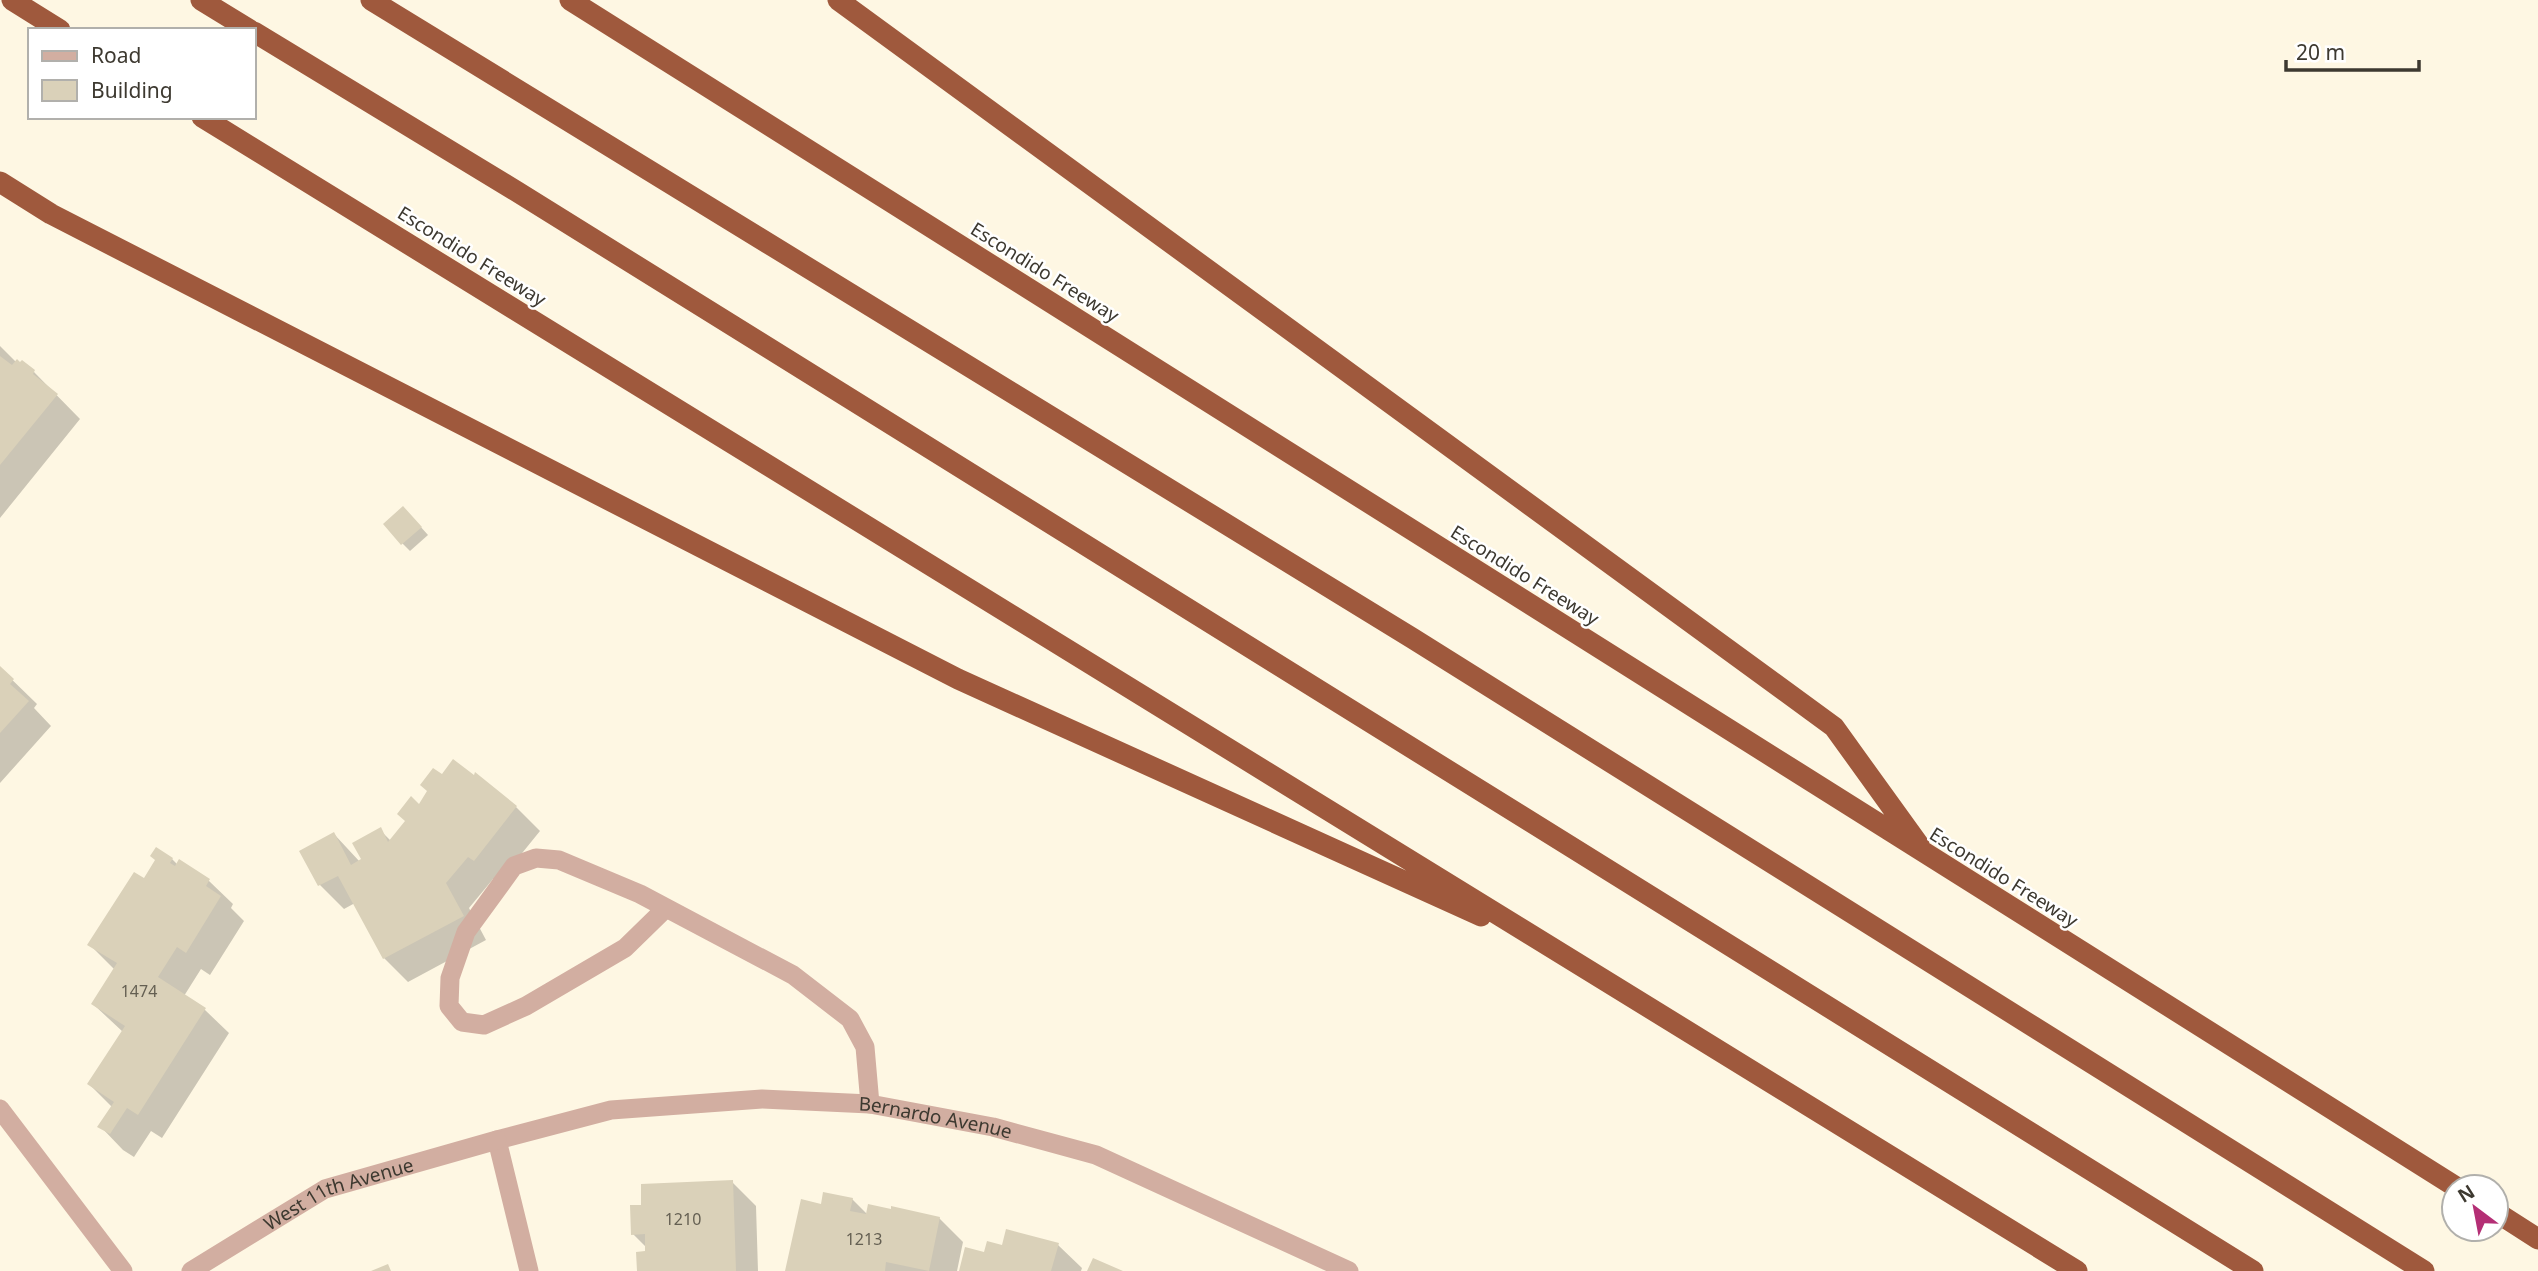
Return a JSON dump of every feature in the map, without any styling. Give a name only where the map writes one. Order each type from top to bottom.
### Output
[{"type":"highway","points":[[12,0],[57,28]]},
{"type":"highway","points":[[201,0],[247,28]]},
{"type":"highway","points":[[371,0],[1412,638],[2424,1271]]},
{"type":"highway","name":"Escondido Freeway","points":[[570,0],[2440,1177]]},
{"type":"highway","points":[[838,0],[1834,727],[1926,855]]},
{"type":"highway","points":[[256,33],[658,279],[2253,1271]]},
{"type":"highway","name":"Escondido Freeway","points":[[205,119],[2077,1271]]},
{"type":"highway","points":[[0,183],[51,214],[958,679],[1562,953]]},
{"type":"highway","points":[[2510,1221],[2538,1239]]},
{"type":"street","points":[[666,908],[625,948],[526,1006],[484,1025],[462,1022],[449,1006],[450,978],[466,932],[514,866],[536,858],[558,860],[640,894],[793,975],[850,1019],[865,1047],[870,1104]]},
{"type":"street","name":"Bernardo Avenue","points":[[497,1140],[611,1110],[762,1099],[870,1104],[993,1127],[1097,1155],[1349,1271]]},
{"type":"street","points":[[0,1109],[123,1271]]},
{"type":"street","points":[[497,1140],[529,1271]]},
{"type":"street","name":"West 11th Avenue","points":[[191,1271],[325,1189],[497,1140]]},
{"type":"building","points":[[0,356],[12,365],[17,359],[20,362],[22,360],[35,370],[33,374],[58,394],[0,465]]},
{"type":"building","points":[[403,506],[422,527],[401,545],[383,524]]},
{"type":"building","points":[[0,666],[14,679],[10,684],[29,701],[0,733]]},
{"type":"building","points":[[453,759],[474,775],[475,772],[517,806],[474,861],[468,857],[446,883],[464,916],[383,959],[338,876],[318,886],[299,851],[334,832],[351,865],[361,859],[352,843],[381,827],[388,842],[405,821],[397,814],[411,796],[419,804],[427,791],[420,785],[433,768],[442,774]]},
{"type":"building","points":[[156,847],[173,858],[170,863],[175,866],[179,859],[210,879],[206,886],[221,896],[186,953],[177,947],[158,977],[206,1008],[138,1115],[127,1108],[110,1134],[97,1127],[114,1102],[87,1084],[125,1026],[91,1004],[117,963],[87,945],[134,872],[144,878],[155,860],[150,856]]},
{"type":"building","points":[[733,1180],[736,1271],[637,1271],[636,1252],[645,1251],[645,1234],[631,1235],[630,1205],[641,1205],[641,1184]]},
{"type":"building","points":[[823,1192],[853,1198],[850,1211],[866,1214],[868,1204],[891,1209],[891,1206],[940,1217],[929,1271],[886,1262],[885,1271],[785,1271],[801,1199],[821,1204]]},
{"type":"building","points":[[1006,1229],[1059,1243],[1051,1271],[959,1271],[965,1247],[984,1252],[987,1241],[1002,1245]]},
{"type":"building","points":[[1093,1258],[1123,1271],[1087,1271]]},
{"type":"building","points":[[388,1264],[391,1271],[371,1271]]}]
